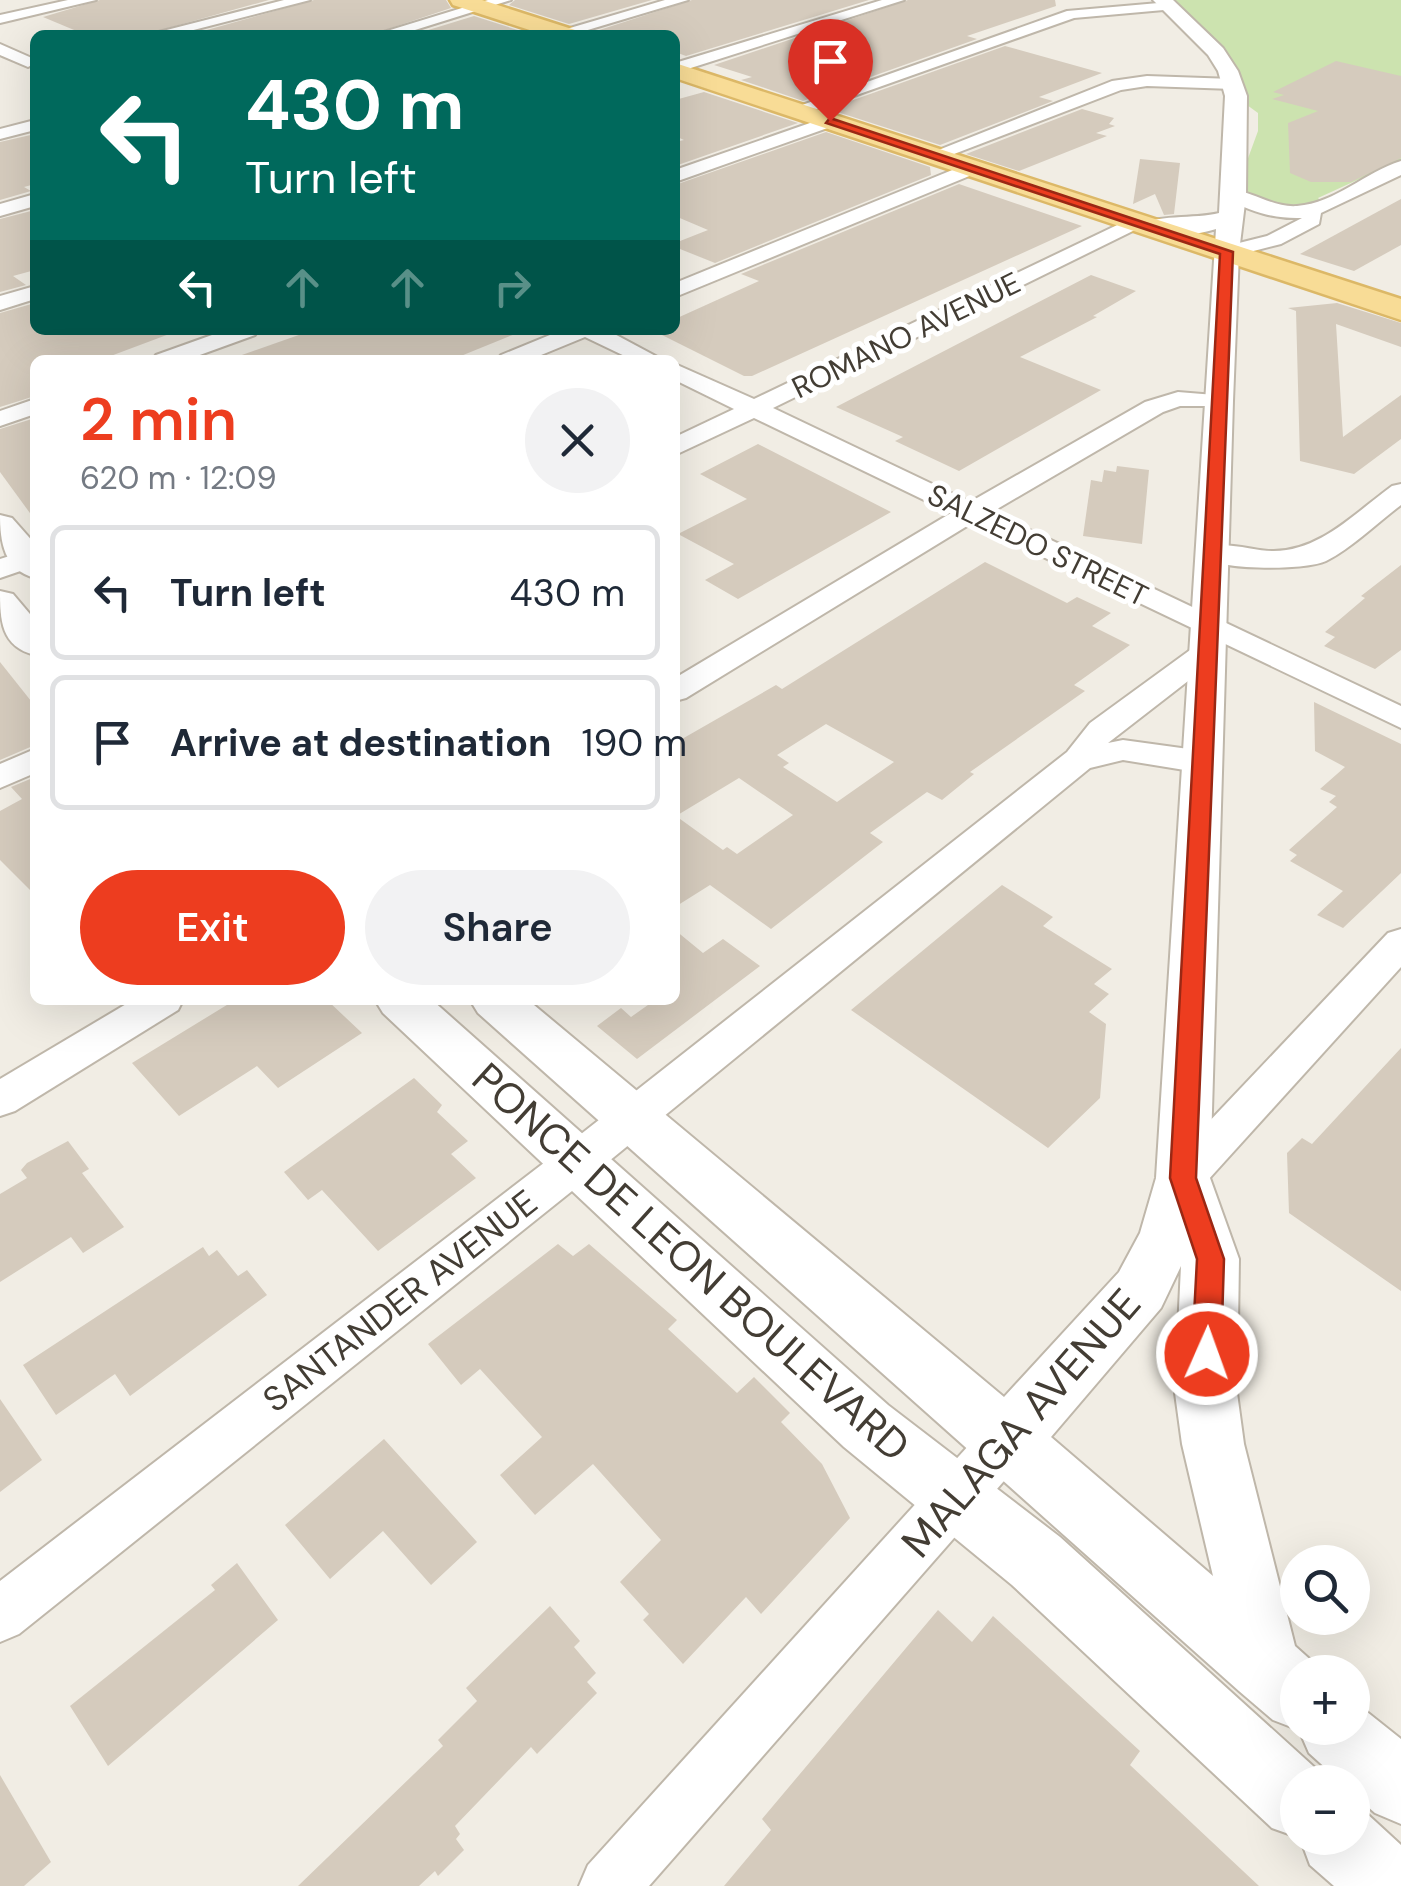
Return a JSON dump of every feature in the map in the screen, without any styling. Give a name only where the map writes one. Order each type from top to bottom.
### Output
[{"type":"main road","points":[[483,2],[554,30]]},
{"type":"main road","points":[[680,71],[1401,310]]},
{"type":"main road","points":[[1224,295],[1264,285],[1325,285]]},
{"type":"street","points":[[0,20],[89,0]]},
{"type":"street","points":[[177,30],[302,0]]},
{"type":"street","points":[[578,30],[682,0]]},
{"type":"street","points":[[680,67],[897,0]]},
{"type":"street","points":[[397,30],[483,2]]},
{"type":"street","points":[[797,110],[1079,12],[1166,3],[1208,42],[1233,84],[1232,206],[1218,401],[1183,1178],[1210,1259],[1206,1393],[1213,1444],[1245,1569],[1280,1678]]},
{"type":"street","points":[[0,48],[30,64]]},
{"type":"street","points":[[0,72],[30,64]]},
{"type":"street","points":[[680,85],[702,78]]},
{"type":"street","points":[[935,156],[1118,85],[1147,81],[1233,84]]},
{"type":"street","points":[[680,174],[830,121]]},
{"type":"street","points":[[0,134],[30,126]]},
{"type":"street","points":[[1143,225],[1200,226],[1232,206],[1311,214],[1401,167]]},
{"type":"street","points":[[680,289],[972,168]]},
{"type":"street","points":[[0,210],[30,201]]},
{"type":"street","points":[[1226,252],[1274,240],[1312,220],[1311,214]]},
{"type":"street","name":"ROMANO AVENUE","points":[[680,444],[1143,225]]},
{"type":"street","points":[[0,303],[30,294]]},
{"type":"street","points":[[178,355],[233,335]]},
{"type":"street","points":[[522,355],[572,335]]},
{"type":"street","points":[[596,335],[640,355]]},
{"type":"street","name":"SALZEDO STREET","points":[[680,374],[972,512],[1209,639],[1401,718]]},
{"type":"street","points":[[680,688],[972,512],[1166,402],[1218,401]]},
{"type":"street","points":[[0,419],[30,408]]},
{"type":"street","points":[[1212,554],[1273,560],[1316,555],[1401,492]]},
{"type":"street","points":[[0,525],[24,562]]},
{"type":"street","points":[[0,602],[30,638]]},
{"type":"street","name":"SANTANDER AVENUE","points":[[0,1615],[577,1162],[1079,760],[1101,730],[1209,639]]},
{"type":"street","name":"SANTANDER AVENUE","points":[[1079,760],[1123,750],[1202,762]]},
{"type":"street","points":[[0,778],[30,763]]},
{"type":"street","name":"MALAGA AVENUE","points":[[608,1886],[1140,1290],[1167,1236],[1183,1178],[1401,943]]},
{"type":"street","points":[[0,1099],[156,1005]]},
{"type":"street","name":"PONCE DE LEON BOULEVARD","points":[[405,1005],[866,1426],[1036,1561],[1280,1785]]},
{"type":"street","name":"PONCE DE LEON BOULEVARD","points":[[501,1005],[1280,1680]]},
{"type":"street","points":[[1353,1745],[1401,1787]]},
{"type":"street","points":[[1356,1855],[1390,1886]]},
{"type":"green space","points":[[1169,0],[1401,0],[1401,160],[1318,198],[1323,203],[1303,211],[1248,195],[1247,161],[1258,131],[1258,113],[1247,105]]},
{"type":"building","points":[[100,0],[269,0],[161,30],[74,30],[43,17]]},
{"type":"building","points":[[314,0],[446,0],[451,8],[385,30],[207,30]]},
{"type":"building","points":[[515,0],[652,0],[569,24],[509,5]]},
{"type":"building","points":[[692,0],[869,0],[686,56],[680,54],[680,30],[599,30]]},
{"type":"building","points":[[908,0],[1055,0],[1056,6],[967,36],[977,39],[803,101],[741,80],[752,77],[714,65]]},
{"type":"building","points":[[474,16],[517,30],[428,30]]},
{"type":"building","points":[[1005,46],[1102,73],[1039,97],[1053,101],[940,145],[828,109]]},
{"type":"building","points":[[1336,61],[1401,76],[1401,158],[1351,182],[1311,182],[1290,173],[1288,123],[1318,111],[1272,99],[1284,95],[1273,92]]},
{"type":"building","points":[[704,92],[798,123],[680,164],[680,141],[684,140],[680,138],[680,99]]},
{"type":"building","points":[[1082,109],[1114,118],[1109,124],[1115,126],[1096,133],[1107,136],[1019,171],[966,154]]},
{"type":"building","points":[[826,132],[930,167],[931,175],[715,263],[680,249],[680,241],[708,230],[680,218],[680,183]]},
{"type":"building","points":[[30,135],[30,185],[24,187],[30,191],[0,200],[0,142]]},
{"type":"building","points":[[1140,159],[1180,163],[1174,214],[1164,215],[1155,194],[1133,204]]},
{"type":"building","points":[[959,184],[1082,226],[752,376],[744,376],[662,335],[680,335],[680,317],[759,281],[741,274]]},
{"type":"building","points":[[1401,199],[1401,245],[1354,271],[1300,254]]},
{"type":"building","points":[[30,211],[30,271],[13,276],[26,285],[0,292],[0,219]]},
{"type":"building","points":[[1091,275],[1136,291],[1093,316],[1097,317],[1020,357],[1101,390],[959,471],[895,441],[903,437],[836,407]]},
{"type":"building","points":[[1337,303],[1401,323],[1401,347],[1336,324],[1343,437],[1401,395],[1401,439],[1354,474],[1300,461],[1296,311],[1288,308]]},
{"type":"building","points":[[30,304],[30,335],[167,335],[113,355],[30,355],[30,398],[0,407],[0,313]]},
{"type":"building","points":[[299,335],[513,335],[463,355],[242,355]]},
{"type":"building","points":[[30,420],[30,513],[0,472],[0,429]]},
{"type":"building","points":[[758,444],[891,512],[738,599],[705,580],[734,564],[680,533],[747,499],[700,474]]},
{"type":"building","points":[[1117,466],[1149,470],[1142,544],[1083,536],[1091,480],[1102,482],[1104,470],[1116,472]]},
{"type":"building","points":[[985,562],[1067,603],[1077,597],[1111,613],[1092,626],[1130,645],[1074,685],[1085,691],[970,772],[974,774],[942,800],[927,792],[870,833],[883,842],[771,929],[710,885],[680,904],[680,819],[723,850],[727,847],[737,854],[793,815],[739,778],[680,814],[680,740],[776,685],[782,689]],"holes":[[[826,724],[894,762],[837,802],[783,767],[789,763],[777,755]]]},
{"type":"building","points":[[1401,565],[1401,650],[1375,669],[1324,646],[1335,637],[1325,632],[1365,598],[1361,596]]},
{"type":"building","points":[[0,662],[30,700],[30,747],[0,760]]},
{"type":"building","points":[[1314,702],[1401,744],[1401,873],[1343,928],[1317,915],[1343,891],[1290,861],[1297,855],[1289,850],[1337,807],[1329,802],[1336,796],[1320,789],[1345,767],[1315,751]]},
{"type":"building","points":[[30,779],[30,890],[0,860],[0,811],[22,799],[11,787]]},
{"type":"building","points":[[1002,885],[1053,917],[1043,926],[1112,969],[1094,984],[1109,994],[1089,1012],[1106,1024],[1100,1098],[1048,1148],[851,1010]]},
{"type":"building","points":[[680,934],[703,953],[723,939],[760,966],[637,1059],[597,1026],[621,1008],[631,1017],[648,1005],[680,1005]]},
{"type":"building","points":[[227,1005],[332,1005],[362,1033],[278,1088],[257,1066],[179,1116],[132,1063]]},
{"type":"building","points":[[1401,1048],[1401,1291],[1289,1213],[1287,1153],[1302,1138],[1312,1144]]},
{"type":"building","points":[[414,1078],[442,1105],[437,1112],[468,1141],[451,1154],[476,1178],[378,1251],[322,1190],[308,1200],[284,1172]]},
{"type":"building","points":[[68,1141],[89,1169],[82,1173],[124,1227],[83,1253],[71,1237],[0,1282],[0,1194],[27,1178],[21,1170],[27,1163]]},
{"type":"building","points":[[558,1244],[573,1256],[589,1244],[677,1320],[668,1329],[737,1393],[754,1377],[790,1413],[781,1422],[822,1464],[850,1518],[761,1614],[746,1597],[683,1664],[643,1620],[649,1614],[620,1582],[661,1540],[593,1464],[535,1515],[500,1475],[542,1437],[480,1369],[461,1385],[428,1344]]},
{"type":"building","points":[[203,1247],[209,1256],[217,1250],[238,1276],[247,1270],[267,1295],[130,1396],[115,1374],[56,1415],[23,1365]]},
{"type":"building","points":[[0,1399],[42,1460],[0,1492]]},
{"type":"building","points":[[384,1439],[477,1542],[431,1585],[383,1531],[330,1579],[285,1525]]},
{"type":"building","points":[[237,1563],[278,1620],[108,1766],[70,1706],[215,1590],[211,1585]]},
{"type":"building","points":[[550,1606],[580,1641],[574,1647],[596,1673],[587,1682],[597,1693],[537,1754],[531,1747],[455,1826],[460,1834],[456,1839],[464,1850],[438,1876],[435,1871],[419,1886],[298,1886],[443,1746],[438,1740],[477,1701],[466,1688]]},
{"type":"building","points":[[938,1610],[972,1642],[993,1616],[1140,1751],[1130,1765],[1259,1886],[724,1886],[771,1830],[762,1819]]},
{"type":"building","points":[[0,1775],[51,1862],[24,1886],[0,1886]]},
{"type":"route","points":[[830,121],[1226,252],[1183,1178],[1210,1259],[1207,1354]]}]
